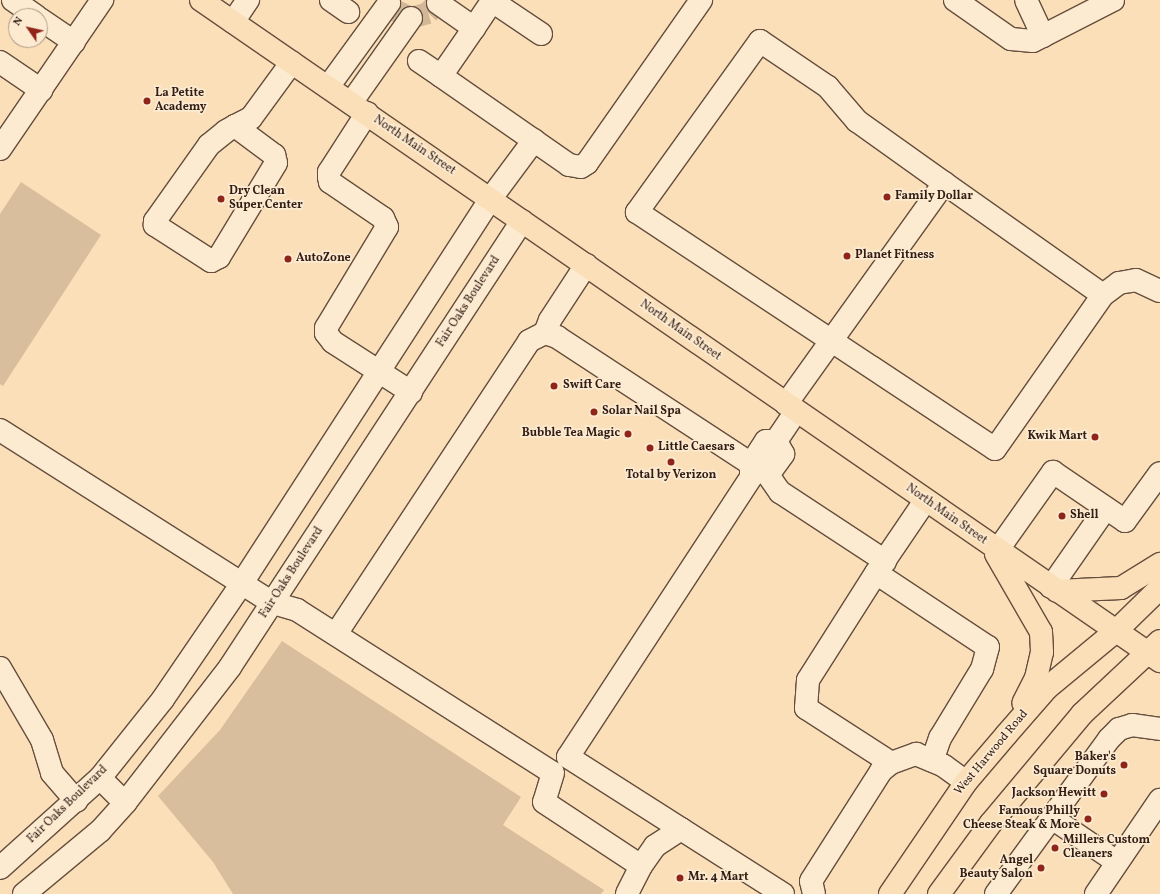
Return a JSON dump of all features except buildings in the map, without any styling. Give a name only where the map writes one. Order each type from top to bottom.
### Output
[{"type":"main road","name":"North Main Street","points":[[201,0],[491,198],[995,549],[1116,630],[1156,651]]},
{"type":"main road","points":[[995,549],[1041,632],[1042,652],[1036,678],[1006,735]]},
{"type":"main road","points":[[1054,589],[1121,588],[1160,564]]},
{"type":"main road","name":"West Harwood Road","points":[[890,894],[966,782],[1047,688],[1116,630],[1160,588]]},
{"type":"main road","points":[[940,894],[991,823],[1040,762],[1082,714],[1156,651]]},
{"type":"street","points":[[13,0],[24,8]]},
{"type":"street","points":[[0,148],[102,0]]},
{"type":"street","points":[[233,22],[248,0]]},
{"type":"street","points":[[331,0],[348,12]]},
{"type":"street","points":[[419,61],[570,165],[580,167],[588,163],[701,0]]},
{"type":"street","points":[[955,0],[1011,38],[1033,41],[1113,0]]},
{"type":"street","points":[[1026,0],[1043,36]]},
{"type":"street","points":[[442,76],[492,1],[540,34]]},
{"type":"street","points":[[328,87],[389,3]]},
{"type":"street","points":[[438,3],[474,28]]},
{"type":"street","points":[[411,18],[359,108],[329,172],[330,182],[383,218],[388,226],[326,328],[326,333],[333,342],[411,392]]},
{"type":"street","points":[[48,24],[74,42]]},
{"type":"street","points":[[1103,295],[857,121],[828,87],[760,41],[637,212],[831,342],[995,449],[1103,295],[1119,284],[1136,280],[1160,292]]},
{"type":"street","points":[[0,62],[41,90]]},
{"type":"street","points":[[235,126],[274,155],[276,163],[219,257],[211,261],[155,225],[155,220],[210,145],[235,126],[252,118],[292,62]]},
{"type":"street","name":"Fair Oaks Boulevard","points":[[0,868],[100,778],[163,699],[242,583],[378,370],[491,198],[534,140]]},
{"type":"street","points":[[641,866],[544,802],[553,773],[568,757],[751,478],[760,469],[783,454],[776,441],[791,408],[831,342],[944,183]]},
{"type":"street","name":"Fair Oaks Boulevard","points":[[24,894],[100,831],[125,804],[230,667],[522,221]]},
{"type":"street","points":[[336,634],[529,341],[545,333],[550,320],[586,265]]},
{"type":"street","points":[[545,333],[557,337],[760,469],[780,492],[988,647],[982,669],[940,738],[932,761]]},
{"type":"street","points":[[0,430],[273,603],[297,610],[336,634],[553,773]]},
{"type":"street","points":[[995,549],[1053,472],[1124,521],[1160,473]]},
{"type":"street","points":[[891,763],[806,708],[808,680],[880,567],[925,500]]},
{"type":"street","points":[[1054,589],[1106,508]]},
{"type":"street","points":[[0,668],[42,740],[52,773],[76,801]]},
{"type":"street","points":[[996,894],[1119,729],[1142,724],[1160,729]]},
{"type":"street","points":[[814,894],[811,881],[881,771],[891,763],[916,754],[944,766],[966,782]]},
{"type":"street","points":[[568,757],[681,829],[752,886],[783,894]]},
{"type":"street","points":[[100,778],[125,804]]},
{"type":"street","points":[[1096,894],[1160,800]]},
{"type":"street","points":[[1052,818],[1117,862]]},
{"type":"street","points":[[627,894],[641,866],[655,846],[681,829]]},
{"type":"shaded area","points":[[21,182],[101,235],[3,386],[0,384],[0,214]]},
{"type":"shaded area","points":[[282,641],[521,797],[503,825],[604,890],[601,894],[233,894],[213,862],[158,796],[220,730]]},
{"type":"tunnel","points":[[388,0],[394,10],[411,18],[428,13],[440,0]]},
{"type":"place","name":"La Petite Academy","points":[[147,101]]},
{"type":"place","name":"Family Dollar","points":[[887,197]]},
{"type":"place","name":"Dry Clean Super Center","points":[[221,199]]},
{"type":"place","name":"Planet Fitness","points":[[847,256]]},
{"type":"place","name":"AutoZone","points":[[288,259]]},
{"type":"place","name":"Swift Care","points":[[554,386]]},
{"type":"place","name":"Solar Nail Spa","points":[[594,412]]},
{"type":"place","name":"Bubble Tea Magic","points":[[628,434]]},
{"type":"place","name":"Kwik Mart","points":[[1095,437]]},
{"type":"place","name":"Little Caesars","points":[[650,448]]},
{"type":"place","name":"Total by Verizon","points":[[671,462]]},
{"type":"place","name":"Shell","points":[[1062,516]]},
{"type":"place","name":"Baker's Square Donuts","points":[[1124,765]]},
{"type":"place","name":"Jackson Hewitt","points":[[1104,794]]},
{"type":"place","name":"Famous Philly Cheese Steak & More","points":[[1088,819]]},
{"type":"place","name":"Millers Custom Cleaners","points":[[1055,848]]},
{"type":"place","name":"Angel Beauty Salon","points":[[1041,868]]},
{"type":"place","name":"Mr. 4 Mart","points":[[680,878]]}]
